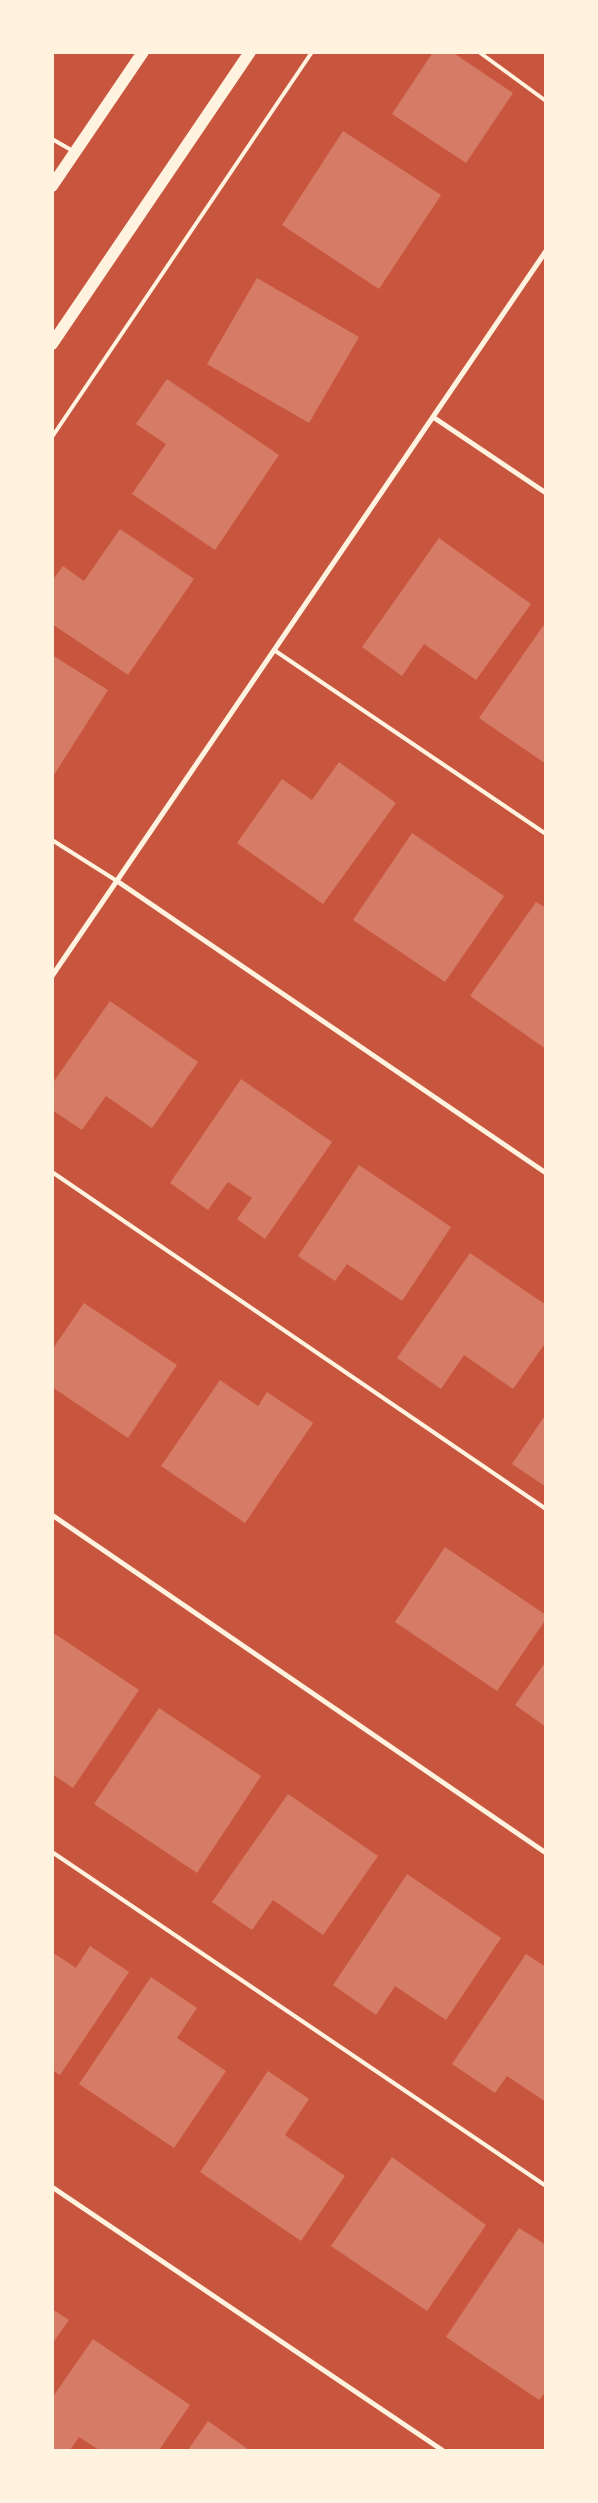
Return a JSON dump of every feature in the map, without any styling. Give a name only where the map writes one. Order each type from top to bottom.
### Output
[{"type":"main road","points":[[52,186],[143,52]]},
{"type":"main road","points":[[52,344],[250,52]]},
{"type":"street","points":[[52,976],[546,251]]},
{"type":"street","points":[[433,417],[546,493]]},
{"type":"street","points":[[117,881],[546,1173]]},
{"type":"street","points":[[52,1515],[546,1853]]},
{"type":"street","points":[[52,2187],[442,2450]]},
{"type":"lane","points":[[52,437],[312,52]]},
{"type":"lane","points":[[479,52],[546,101]]},
{"type":"lane","points":[[52,139],[75,152]]},
{"type":"lane","points":[[274,650],[546,834]]},
{"type":"lane","points":[[52,840],[117,881]]},
{"type":"lane","points":[[52,1172],[546,1509]]},
{"type":"lane","points":[[52,1852],[546,2186]]},
{"type":"building","points":[[433,52],[452,52],[513,93],[466,163],[392,114]]},
{"type":"building","points":[[343,131],[441,195],[379,289],[282,225]]},
{"type":"building","points":[[257,278],[359,337],[309,423],[207,364]]},
{"type":"building","points":[[167,379],[279,455],[215,550],[132,494],[166,444],[136,424]]},
{"type":"building","points":[[120,529],[194,579],[128,675],[52,624],[52,581],[63,566],[84,581]]},
{"type":"building","points":[[439,538],[531,604],[476,680],[424,644],[402,676],[362,647]]},
{"type":"building","points":[[543,626],[546,628],[546,764],[479,718]]},
{"type":"building","points":[[52,655],[108,690],[52,778]]},
{"type":"building","points":[[339,762],[396,803],[323,904],[237,843],[282,779],[312,800]]},
{"type":"building","points":[[412,833],[504,896],[445,982],[353,920]]},
{"type":"building","points":[[536,902],[546,908],[546,1049],[470,996]]},
{"type":"building","points":[[110,1001],[198,1062],[152,1128],[106,1096],[82,1130],[52,1110],[52,1084]]},
{"type":"building","points":[[241,1079],[332,1142],[265,1239],[237,1219],[252,1198],[228,1182],[208,1210],[170,1183]]},
{"type":"building","points":[[359,1165],[451,1227],[402,1301],[347,1264],[335,1281],[298,1256]]},
{"type":"building","points":[[470,1253],[546,1305],[546,1342],[513,1389],[464,1355],[441,1389],[397,1358]]},
{"type":"building","points":[[84,1303],[177,1365],[128,1438],[52,1387],[52,1350]]},
{"type":"building","points":[[220,1380],[258,1406],[267,1392],[313,1423],[245,1523],[161,1466]]},
{"type":"building","points":[[546,1414],[546,1487],[512,1464]]},
{"type":"building","points":[[445,1547],[546,1615],[546,1619],[497,1691],[395,1622]]},
{"type":"building","points":[[52,1632],[139,1690],[73,1788],[52,1774]]},
{"type":"building","points":[[546,1661],[546,1727],[515,1705]]},
{"type":"building","points":[[159,1708],[261,1776],[197,1873],[94,1804]]},
{"type":"building","points":[[288,1794],[378,1856],[323,1935],[273,1900],[252,1930],[212,1902]]},
{"type":"building","points":[[407,1874],[501,1938],[446,2020],[395,1986],[376,2015],[333,1985]]},
{"type":"building","points":[[90,1946],[129,1972],[60,2075],[52,2070],[52,1952],[76,1968]]},
{"type":"building","points":[[526,1954],[546,1967],[546,2102],[507,2076],[495,2093],[452,2064]]},
{"type":"building","points":[[151,1977],[197,2008],[177,2038],[226,2071],[174,2148],[79,2084]]},
{"type":"building","points":[[268,2071],[309,2099],[285,2135],[345,2176],[301,2241],[200,2172]]},
{"type":"building","points":[[392,2157],[486,2225],[427,2311],[331,2246]]},
{"type":"building","points":[[519,2228],[546,2245],[546,2391],[539,2400],[446,2337]]},
{"type":"building","points":[[52,2309],[69,2320],[52,2344]]},
{"type":"building","points":[[93,2339],[190,2405],[159,2450],[99,2450],[79,2437],[70,2450],[52,2450],[52,2398]]},
{"type":"building","points":[[208,2421],[249,2450],[188,2450]]}]
